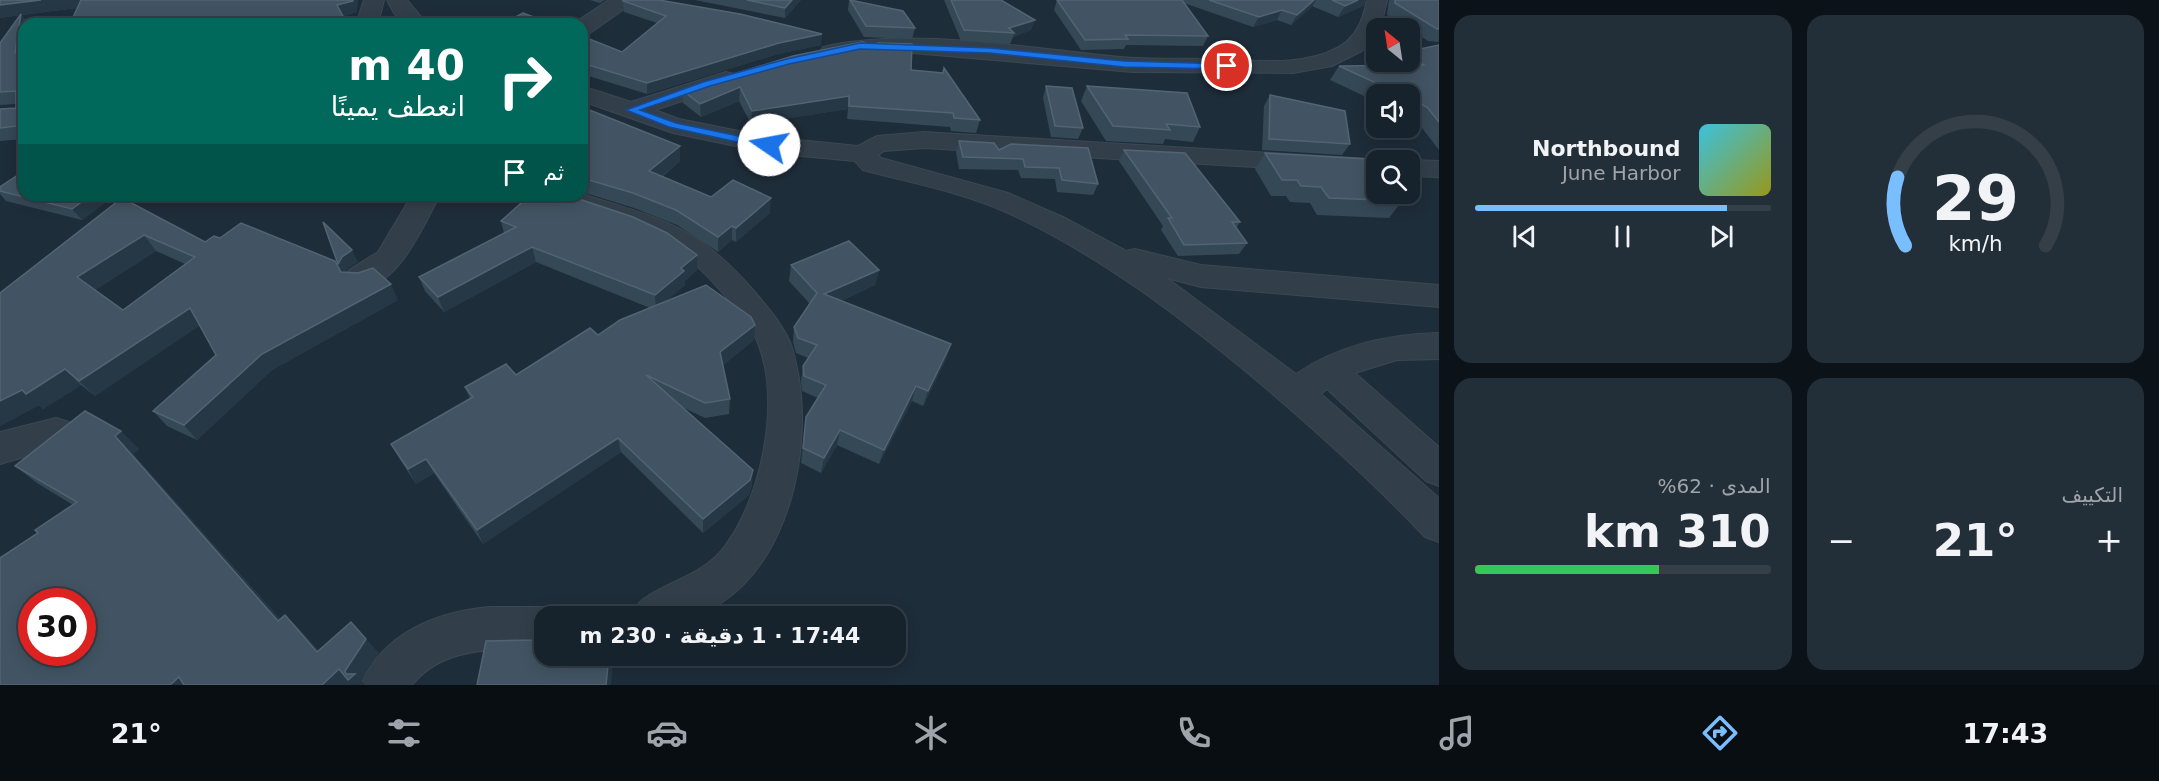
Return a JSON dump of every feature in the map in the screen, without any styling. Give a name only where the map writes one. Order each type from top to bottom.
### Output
[{"type":"street","points":[[369,18],[374,0]]},
{"type":"street","points":[[398,0],[401,9],[410,18]]},
{"type":"street","points":[[588,24],[618,3],[627,0]]},
{"type":"street","points":[[1310,63],[1339,56],[1361,41],[1373,23],[1377,0]]},
{"type":"street","points":[[817,35],[860,46],[990,51],[1124,64],[1269,67],[1366,57]]},
{"type":"street","points":[[808,57],[860,46]]},
{"type":"street","points":[[631,110],[741,74]]},
{"type":"street","points":[[588,95],[673,125],[769,145],[863,154],[877,144],[924,140],[1366,165]]},
{"type":"street","points":[[863,154],[872,164],[957,185],[1014,205],[1129,264],[1196,311],[1296,393],[1439,524]]},
{"type":"street","points":[[1420,168],[1439,169]]},
{"type":"street","points":[[360,278],[389,259],[423,201]]},
{"type":"street","points":[[574,201],[662,231],[696,250],[736,291],[773,339],[786,393],[784,454],[766,512],[738,563],[693,597],[675,606]]},
{"type":"street","points":[[1096,246],[1147,263],[1201,276],[1439,296]]},
{"type":"street","points":[[1296,393],[1328,369],[1353,357],[1388,349],[1439,346]]},
{"type":"street","points":[[1328,369],[1439,470]]},
{"type":"street","points":[[0,448],[56,433]]},
{"type":"street","points":[[384,685],[404,660],[442,637],[485,627],[534,629]]},
{"type":"building","points":[[0,0],[41,0],[0,5]]},
{"type":"building","points":[[81,0],[353,0],[337,5],[344,18],[73,18]]},
{"type":"building","points":[[659,0],[740,14],[822,34],[779,43],[647,83],[588,65],[588,38],[622,52],[666,16],[623,1]]},
{"type":"building","points":[[747,0],[792,0],[785,8]]},
{"type":"building","points":[[850,0],[903,11],[915,28],[866,26]]},
{"type":"building","points":[[951,0],[1001,0],[1035,20],[1009,28],[1014,33],[964,30]]},
{"type":"building","points":[[1057,0],[1182,0],[1208,36],[1125,35],[1128,39],[1085,40]]},
{"type":"building","points":[[1209,0],[1314,0],[1297,15],[1282,10],[1259,17]]},
{"type":"building","points":[[1332,0],[1358,0],[1345,6]]},
{"type":"building","points":[[1395,0],[1439,0],[1439,29],[1437,29],[1395,3]]},
{"type":"building","points":[[523,13],[536,18],[513,18]]},
{"type":"building","points":[[18,18],[15,53],[18,53],[18,123],[16,126],[0,128],[0,109],[16,108],[16,91],[0,92],[0,43]]},
{"type":"building","points":[[862,42],[881,48],[878,43],[912,44],[911,70],[943,73],[944,68],[980,120],[954,118],[953,113],[849,106],[849,96],[752,111],[740,87],[700,104],[682,90],[793,56]]},
{"type":"building","points":[[1439,45],[1439,122],[1427,107],[1420,104],[1420,84],[1378,84],[1339,66],[1366,66],[1366,72],[1420,72],[1420,65],[1424,65],[1420,63],[1420,49]]},
{"type":"building","points":[[1046,86],[1072,88],[1083,128],[1055,126]]},
{"type":"building","points":[[1087,86],[1187,93],[1200,127],[1166,124],[1170,130],[1113,126]]},
{"type":"building","points":[[1270,95],[1345,111],[1350,144],[1269,139]]},
{"type":"building","points":[[588,109],[680,146],[649,171],[711,197],[733,180],[771,198],[736,228],[732,226],[718,237],[676,210],[633,193],[588,180]]},
{"type":"building","points":[[959,141],[994,143],[999,150],[1011,144],[1088,148],[1098,184],[1062,180],[1059,168],[1025,167],[1023,159],[963,157]]},
{"type":"building","points":[[1124,150],[1185,153],[1240,222],[1232,222],[1247,243],[1184,245],[1168,218],[1172,218]]},
{"type":"building","points":[[1265,153],[1366,159],[1366,200],[1329,198],[1321,187],[1301,186],[1297,180],[1282,180]]},
{"type":"building","points":[[18,175],[18,196],[0,191],[0,187]]},
{"type":"building","points":[[40,201],[83,201],[72,209]]},
{"type":"building","points":[[118,201],[128,201],[205,242],[214,236],[220,238],[241,223],[335,261],[341,272],[358,273],[373,268],[391,284],[262,354],[184,425],[153,411],[216,355],[190,308],[79,381],[65,369],[26,394],[22,390],[0,401],[0,293]],"holes":[[[144,235],[195,257],[123,310],[77,277]]]},
{"type":"building","points":[[523,201],[585,201],[633,217],[667,233],[697,255],[681,268],[684,271],[655,295],[532,247],[438,297],[419,277],[516,227],[501,221]]},
{"type":"building","points":[[323,222],[352,250],[342,257],[338,264]]},
{"type":"building","points":[[849,241],[879,270],[824,294],[951,344],[928,391],[916,386],[884,450],[840,430],[824,458],[803,448],[806,417],[826,385],[804,376],[803,366],[817,345],[798,338],[794,327],[817,293],[791,265]]},
{"type":"building","points":[[706,285],[751,317],[755,325],[720,352],[730,399],[705,403],[646,375],[753,470],[750,480],[703,519],[618,438],[477,530],[426,459],[408,469],[391,444],[473,397],[465,387],[506,364],[516,375],[590,328],[598,335],[620,320]]},
{"type":"building","points":[[85,411],[121,431],[115,436],[278,621],[285,615],[317,652],[351,622],[366,639],[345,671],[346,674],[355,674],[348,680],[339,669],[322,685],[184,685],[179,677],[170,685],[1,685],[0,558],[38,533],[35,530],[77,502],[15,466]]},
{"type":"building","points":[[534,640],[534,666],[608,666],[606,685],[477,685],[486,641]]},
{"type":"route","points":[[769,145],[673,125],[631,110],[706,84],[787,62],[860,46],[990,51],[1124,64],[1227,66]]}]
